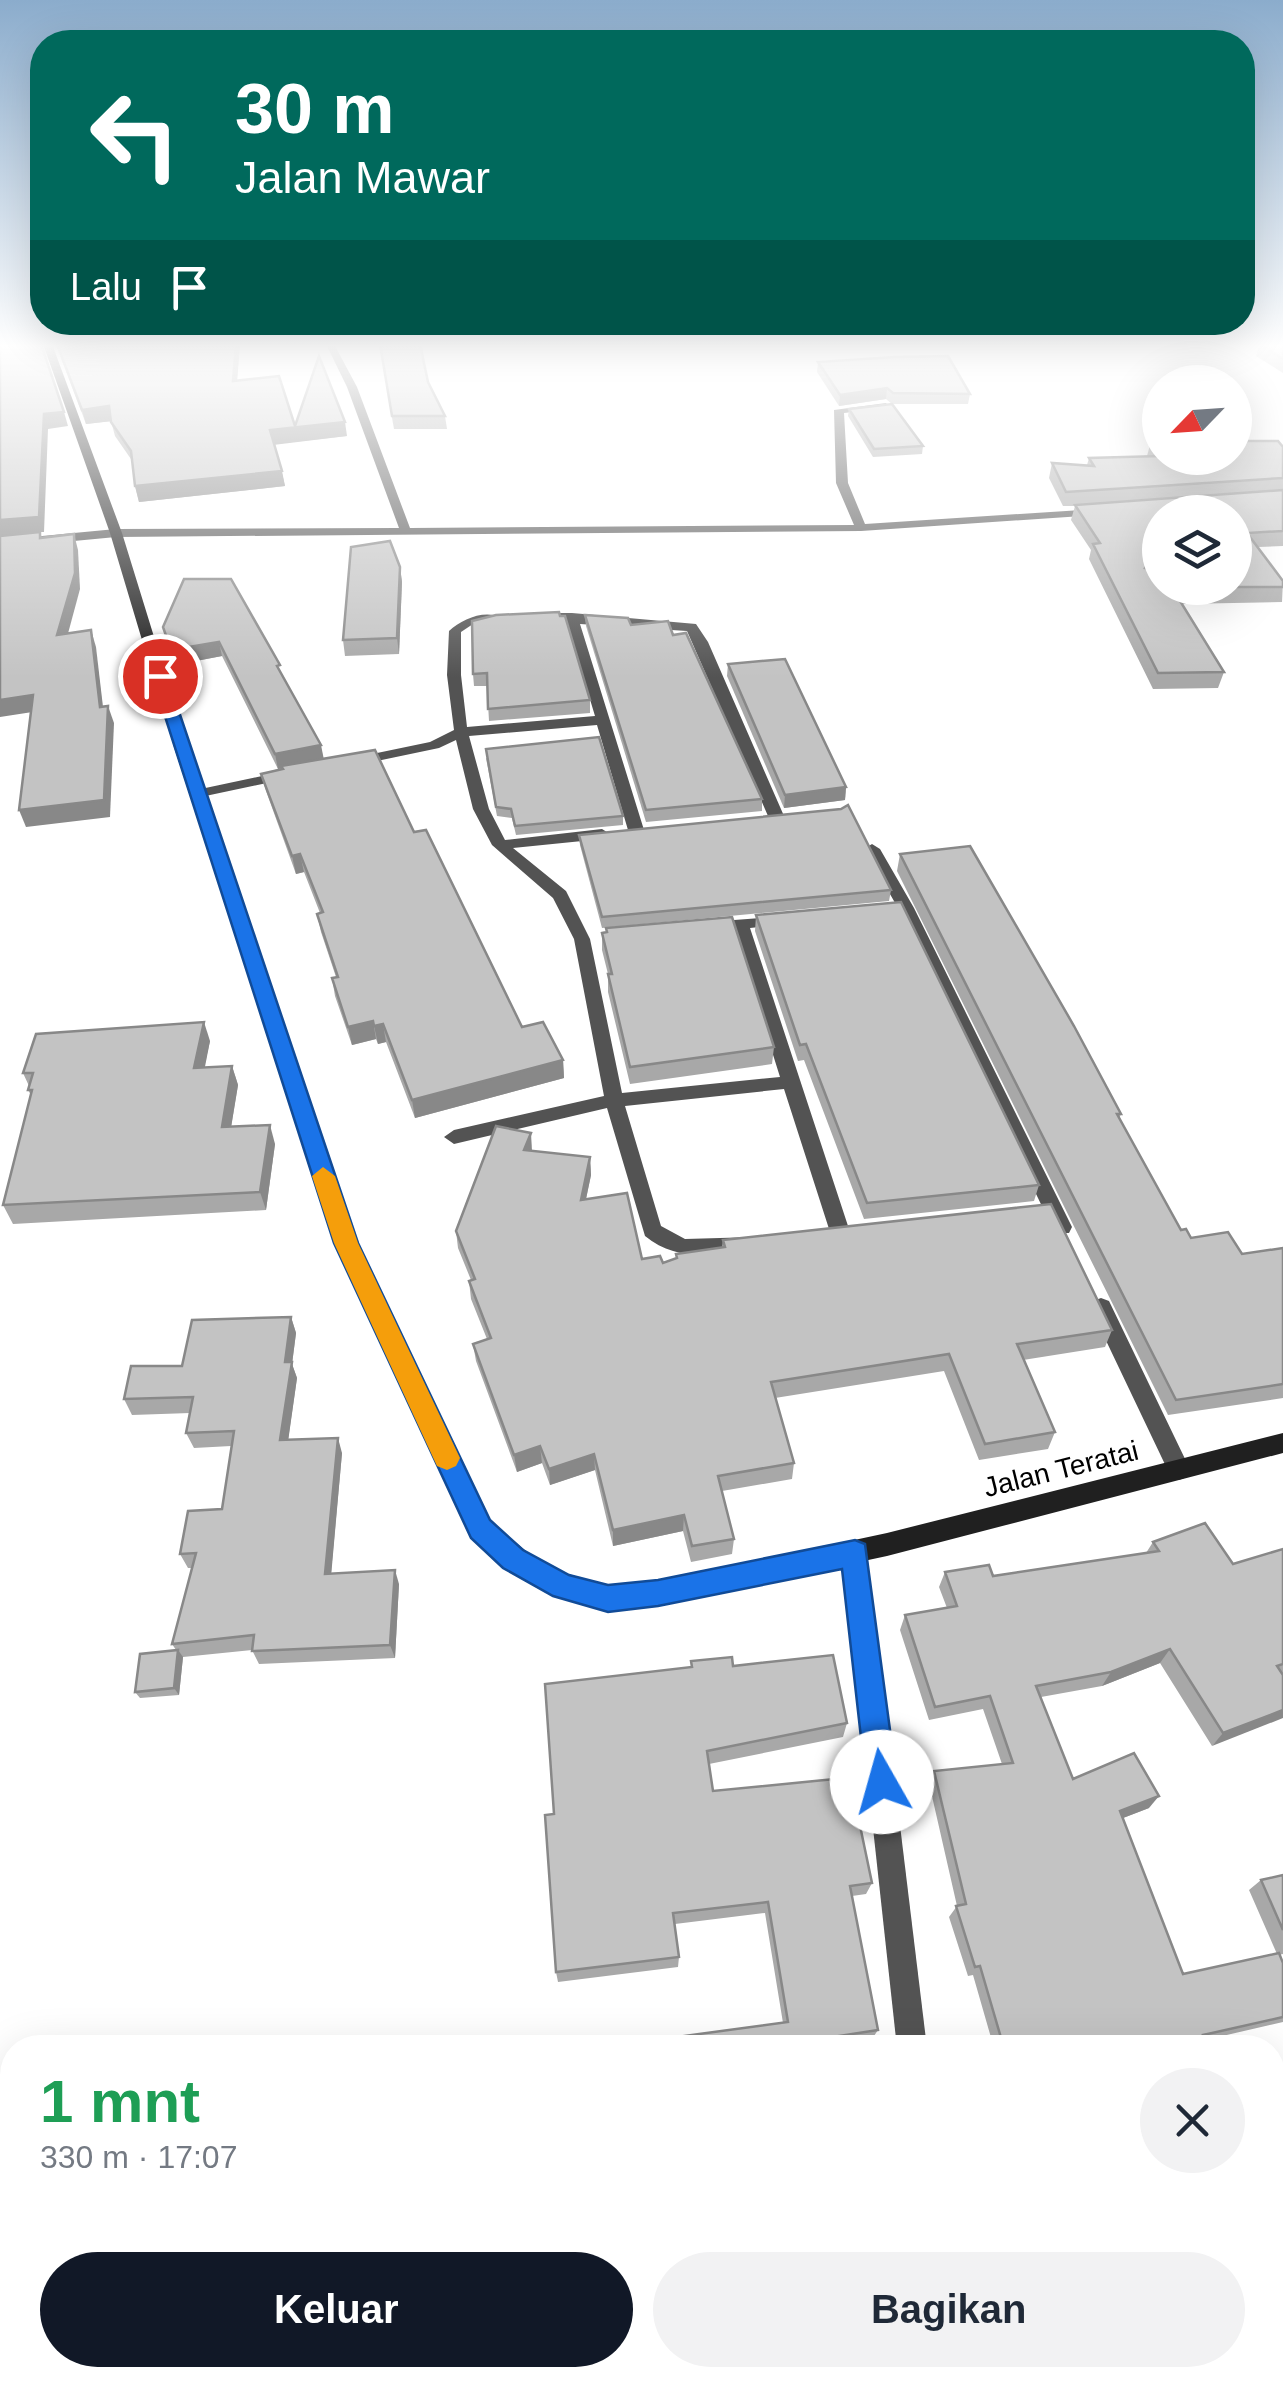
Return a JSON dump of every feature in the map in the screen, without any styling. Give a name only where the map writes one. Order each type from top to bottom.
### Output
[{"type":"street","name":"Jalan Teratai","points":[[88,455],[346,1243],[480,1529],[513,1559],[563,1587],[608,1598],[658,1593],[855,1553],[1283,1443]]},
{"type":"street","points":[[377,455],[406,532]]},
{"type":"street","points":[[841,455],[842,483],[861,528]]},
{"type":"street","points":[[0,544],[116,533],[861,528],[1108,511]]},
{"type":"street","points":[[500,845],[645,829],[605,737],[572,617]]},
{"type":"street","points":[[514,618],[470,621],[455,631],[454,675],[462,732],[475,750],[480,810],[500,845],[560,894],[582,939],[614,1100],[652,1230],[663,1242],[682,1248],[766,1241]]},
{"type":"street","points":[[533,618],[680,624],[696,632],[784,815],[759,818]]},
{"type":"street","points":[[337,765],[434,745],[462,732],[601,720]]},
{"type":"street","points":[[588,739],[605,737]]},
{"type":"street","points":[[434,745],[475,750]]},
{"type":"street","points":[[196,794],[298,773]]},
{"type":"street","points":[[872,850],[896,909],[1044,1211],[1070,1244]]},
{"type":"street","points":[[680,930],[795,919]]},
{"type":"street","points":[[740,924],[840,1232]]},
{"type":"street","points":[[582,939],[601,938]]},
{"type":"street","points":[[454,1136],[614,1100],[791,1082]]},
{"type":"street","points":[[1096,1296],[1179,1470]]},
{"type":"street","points":[[855,1553],[911,2035]]},
{"type":"building","points":[[0,455],[42,455],[39,517],[0,520]]},
{"type":"building","points":[[131,455],[277,455],[282,471],[135,486]]},
{"type":"building","points":[[1252,455],[1283,455],[1283,478],[1066,492],[1052,463],[1094,466],[1089,458],[1142,457],[1142,475],[1252,475]]},
{"type":"building","points":[[1283,490],[1283,531],[1252,533],[1252,495],[1214,495]]},
{"type":"building","points":[[1142,500],[1142,605],[1183,605],[1224,672],[1158,673],[1093,544],[1100,543],[1075,505]]},
{"type":"building","points":[[40,532],[40,538],[74,534],[75,573],[57,635],[91,630],[100,707],[108,706],[104,800],[19,810],[33,695],[0,700],[0,536]]},
{"type":"building","points":[[1252,540],[1283,581],[1283,587],[1252,587]]},
{"type":"building","points":[[390,541],[400,567],[397,638],[343,640],[351,547]]},
{"type":"building","points":[[184,579],[231,579],[321,745],[275,754],[219,642],[171,650],[163,627]]},
{"type":"building","points":[[559,612],[565,616],[590,700],[488,709],[487,673],[473,674],[472,621],[496,615]]},
{"type":"building","points":[[585,615],[628,618],[631,625],[668,621],[673,635],[686,633],[762,799],[646,810]]},
{"type":"building","points":[[785,659],[846,787],[785,795],[728,664]]},
{"type":"building","points":[[599,737],[623,816],[515,826],[511,809],[496,807],[486,749]]},
{"type":"building","points":[[375,750],[414,832],[426,830],[522,1027],[543,1022],[563,1060],[412,1100],[383,1024],[374,1026],[373,1021],[348,1027],[332,978],[338,977],[317,914],[323,912],[300,854],[292,856],[261,774],[283,769],[281,766]]},
{"type":"building","points":[[848,805],[891,890],[602,917],[579,835],[841,809]]},
{"type":"building","points":[[970,846],[1074,1026],[1181,1230],[1186,1229],[1191,1238],[1228,1232],[1242,1254],[1283,1248],[1283,1384],[1176,1400],[900,854]]},
{"type":"building","points":[[901,902],[1039,1185],[867,1203],[806,1044],[800,1045],[756,915]]},
{"type":"building","points":[[732,917],[774,1047],[630,1067],[602,933],[607,932],[606,928]]},
{"type":"building","points":[[204,1022],[194,1068],[232,1066],[222,1127],[270,1125],[260,1192],[3,1205],[32,1090],[28,1090],[33,1073],[23,1073],[36,1034]]},
{"type":"building","points":[[496,1126],[531,1133],[524,1150],[590,1157],[581,1200],[627,1193],[642,1259],[660,1256],[663,1263],[677,1258],[676,1254],[725,1247],[723,1240],[1051,1204],[1112,1330],[1017,1344],[1055,1432],[985,1444],[949,1354],[771,1382],[794,1463],[718,1476],[734,1539],[692,1546],[684,1515],[613,1530],[594,1454],[549,1469],[540,1446],[514,1455],[473,1344],[491,1338],[469,1281],[475,1279],[456,1231]]},
{"type":"building","points":[[291,1317],[285,1362],[292,1362],[280,1440],[338,1438],[325,1574],[395,1570],[390,1645],[252,1651],[254,1635],[172,1644],[196,1553],[180,1554],[188,1511],[222,1509],[234,1431],[186,1433],[193,1397],[124,1399],[131,1366],[182,1366],[192,1320]]},
{"type":"building","points":[[1205,1523],[1233,1564],[1283,1549],[1283,1664],[1277,1666],[1283,1675],[1283,1710],[1223,1733],[1170,1649],[1111,1672],[1036,1686],[1073,1779],[1134,1753],[1159,1796],[1120,1811],[1183,1974],[1279,1953],[1283,1963],[1283,2017],[1203,2035],[1000,2035],[980,1966],[975,1967],[956,1906],[966,1904],[934,1771],[1013,1763],[990,1696],[935,1707],[905,1615],[957,1606],[945,1572],[989,1565],[993,1576],[1159,1551],[1153,1542]]},
{"type":"building","points":[[178,1650],[174,1688],[135,1692],[140,1654]]},
{"type":"building","points":[[833,1655],[847,1723],[707,1751],[713,1791],[855,1777],[864,1820],[859,1821],[872,1883],[850,1886],[878,2030],[846,2035],[692,2035],[788,2022],[768,1902],[673,1913],[679,1957],[556,1972],[545,1815],[554,1814],[545,1684],[692,1667],[691,1661],[732,1657],[733,1666]]},
{"type":"building","points":[[1283,1875],[1283,1930],[1261,1880]]},
{"type":"slow traffic","points":[[323,1176],[346,1243],[447,1458]]},
{"type":"route","points":[[160,676],[346,1243],[480,1529],[513,1559],[563,1587],[608,1598],[658,1593],[855,1553],[882,1782]]}]
